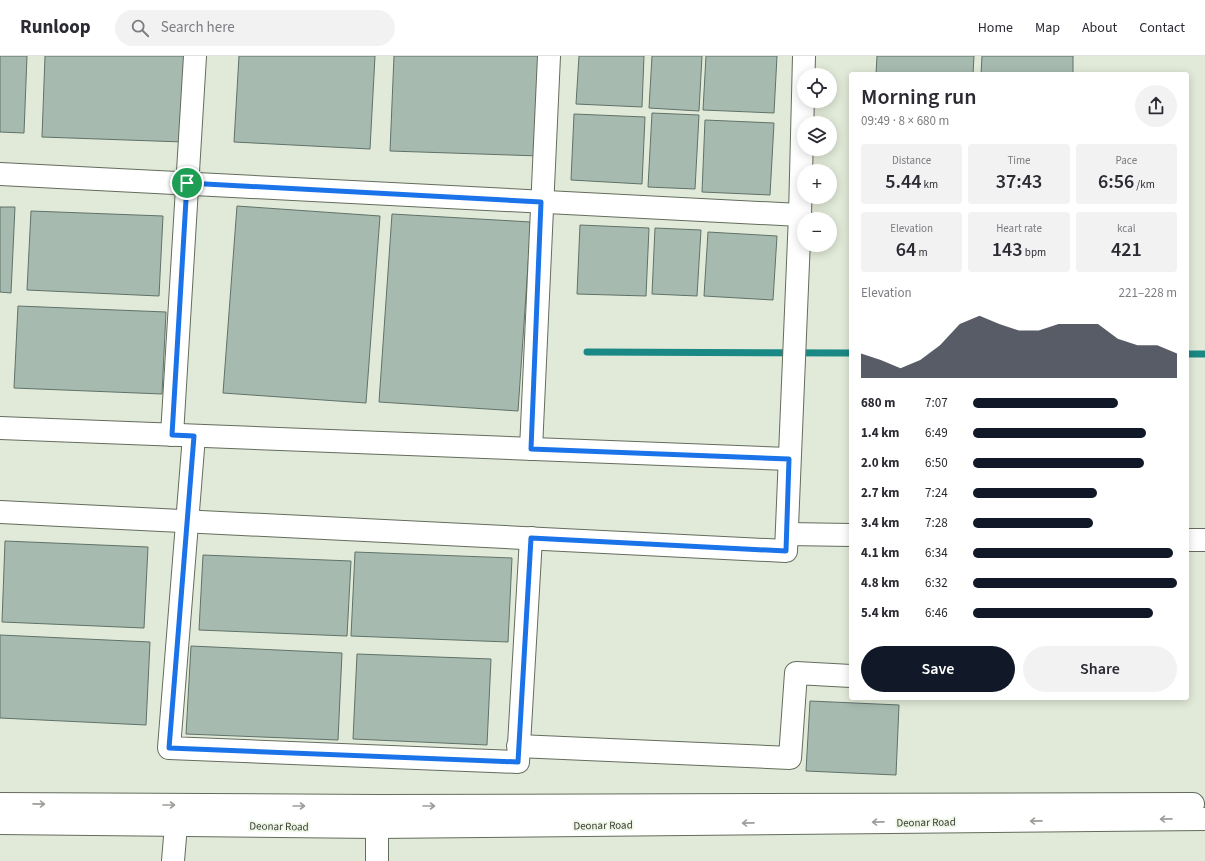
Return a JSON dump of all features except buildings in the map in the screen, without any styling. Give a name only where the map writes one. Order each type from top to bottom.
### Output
[{"type":"street","points":[[172,435],[195,56]]},
{"type":"street","points":[[531,449],[541,202],[549,56]]},
{"type":"street","points":[[800,212],[804,56]]},
{"type":"street","points":[[0,174],[797,215]]},
{"type":"street","points":[[0,512],[786,551],[798,252]]},
{"type":"street","points":[[0,428],[789,459]]},
{"type":"street","points":[[194,436],[169,748],[518,762],[531,538]]},
{"type":"street","points":[[787,534],[849,535]]},
{"type":"street","points":[[1189,540],[1205,540]]},
{"type":"street","points":[[518,746],[790,758],[796,673],[849,676]]},
{"type":"street","name":"Deonar Road","points":[[0,804],[70,814],[176,825],[377,817]]},
{"type":"street","name":"Deonar Road","points":[[945,813],[1205,804]]},
{"type":"street","name":"Deonar Road","points":[[0,823],[70,814],[377,817],[945,813],[1205,819]]},
{"type":"street","points":[[377,817],[377,861]]},
{"type":"street","points":[[173,861],[176,825]]},
{"type":"waterway","points":[[587,352],[849,353]]},
{"type":"waterway","points":[[1189,354],[1205,354]]},
{"type":"route","points":[[187,183],[541,202],[531,449],[789,459],[786,551],[531,538],[518,762],[169,748],[194,436],[172,435],[187,183]]}]
